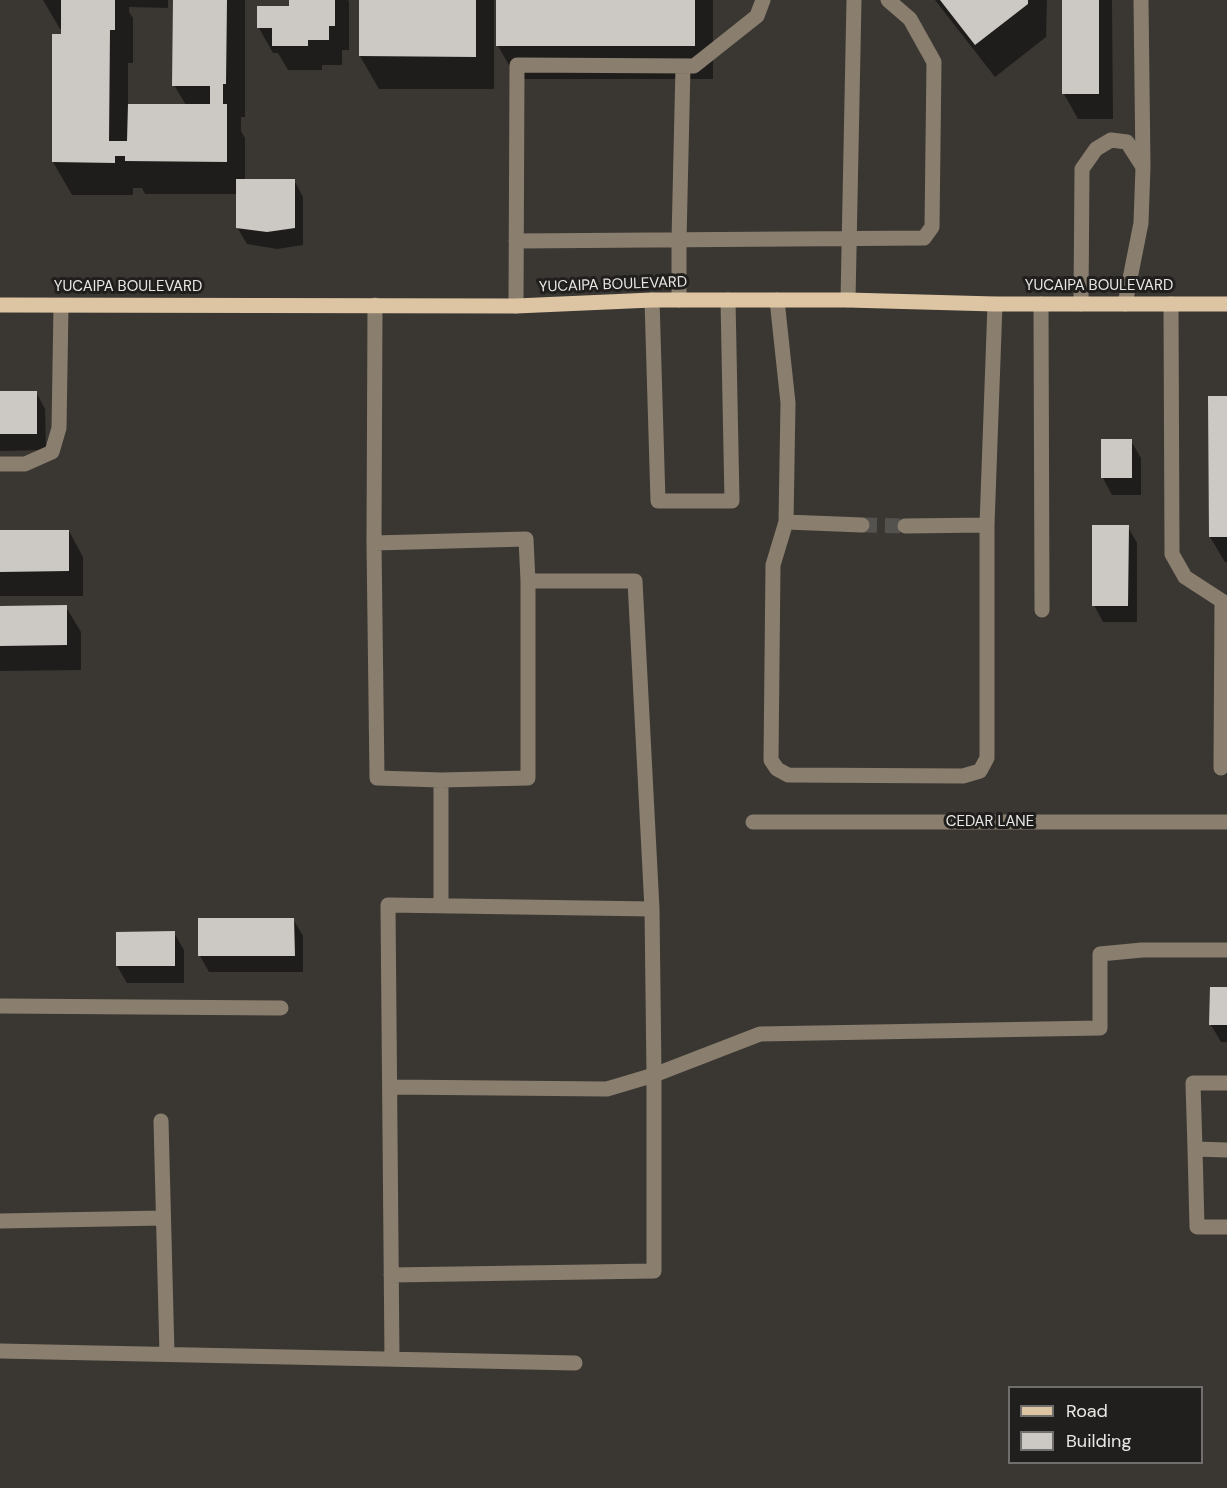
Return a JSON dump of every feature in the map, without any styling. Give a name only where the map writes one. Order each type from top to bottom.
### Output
[{"type":"main road","name":"YUCAIPA BOULEVARD","points":[[0,304],[516,306],[652,300],[848,300],[995,304],[1227,304]]},
{"type":"street","points":[[516,306],[517,65],[694,66],[757,16],[763,0]]},
{"type":"street","points":[[848,300],[854,0]]},
{"type":"street","points":[[516,241],[924,238],[932,227],[933,62],[910,19],[888,0]]},
{"type":"street","points":[[1125,304],[1141,223],[1143,167],[1141,0]]},
{"type":"street","points":[[679,300],[683,66]]},
{"type":"street","points":[[1081,304],[1082,170],[1096,149],[1111,140],[1127,142],[1143,167]]},
{"type":"street","points":[[652,300],[658,501],[732,501],[728,300]]},
{"type":"street","points":[[777,300],[788,403],[786,522],[773,565],[771,760],[777,769],[788,775],[963,776],[980,771],[987,758],[987,525],[995,304]]},
{"type":"street","points":[[1041,304],[1042,610]]},
{"type":"street","points":[[1171,304],[1172,554],[1185,577],[1222,601],[1221,768]]},
{"type":"street","points":[[374,543],[526,539],[528,778],[441,780],[377,778],[374,543],[375,305]]},
{"type":"street","points":[[0,464],[25,464],[52,452],[59,428],[61,306]]},
{"type":"street","points":[[786,522],[862,525]]},
{"type":"street","points":[[905,526],[987,525]]},
{"type":"street","points":[[391,1275],[654,1271],[652,909],[635,581],[528,581]]},
{"type":"street","points":[[441,780],[441,906]]},
{"type":"street","name":"CEDAR LANE","points":[[753,822],[1227,822]]},
{"type":"street","points":[[392,1359],[388,905],[652,909]]},
{"type":"street","points":[[390,1087],[607,1089],[654,1075],[760,1034],[1100,1028],[1100,954],[1142,950],[1227,950]]},
{"type":"street","points":[[0,1006],[282,1008]]},
{"type":"street","points":[[1227,1083],[1193,1083],[1197,1227],[1227,1227]]},
{"type":"street","points":[[161,1121],[167,1354]]},
{"type":"street","points":[[1195,1149],[1227,1150]]},
{"type":"street","points":[[0,1221],[163,1218]]},
{"type":"street","points":[[0,1351],[575,1363]]},
{"type":"building","points":[[61,0],[115,0],[115,30],[110,30],[109,141],[127,141],[128,104],[210,104],[210,86],[172,86],[173,0],[227,0],[226,84],[223,84],[223,104],[227,104],[227,162],[125,161],[125,156],[115,156],[115,163],[52,162],[52,34],[61,34]]},
{"type":"building","points":[[289,0],[335,0],[335,26],[329,26],[329,40],[308,40],[308,46],[272,46],[272,28],[257,28],[257,6],[289,6]]},
{"type":"building","points":[[359,0],[476,0],[476,57],[359,56]]},
{"type":"building","points":[[496,0],[695,0],[695,46],[496,46]]},
{"type":"building","points":[[940,0],[1028,0],[1028,4],[975,45]]},
{"type":"building","points":[[1062,0],[1099,0],[1099,94],[1062,94]]},
{"type":"building","points":[[236,179],[295,179],[295,228],[267,232],[236,228]]},
{"type":"building","points":[[0,391],[37,391],[37,434],[0,434]]},
{"type":"building","points":[[1208,396],[1227,396],[1227,537],[1209,537]]},
{"type":"building","points":[[1101,439],[1132,439],[1132,478],[1101,478]]},
{"type":"building","points":[[1092,525],[1129,525],[1128,606],[1092,606]]},
{"type":"building","points":[[0,530],[69,530],[69,571],[0,572]]},
{"type":"building","points":[[67,605],[67,645],[0,646],[0,606]]},
{"type":"building","points":[[198,918],[294,918],[295,956],[198,956]]},
{"type":"building","points":[[175,931],[175,966],[116,966],[116,932]]},
{"type":"building","points":[[1210,987],[1227,987],[1227,1025],[1209,1025]]},
{"type":"tunnel","points":[[862,525],[905,526]]}]
